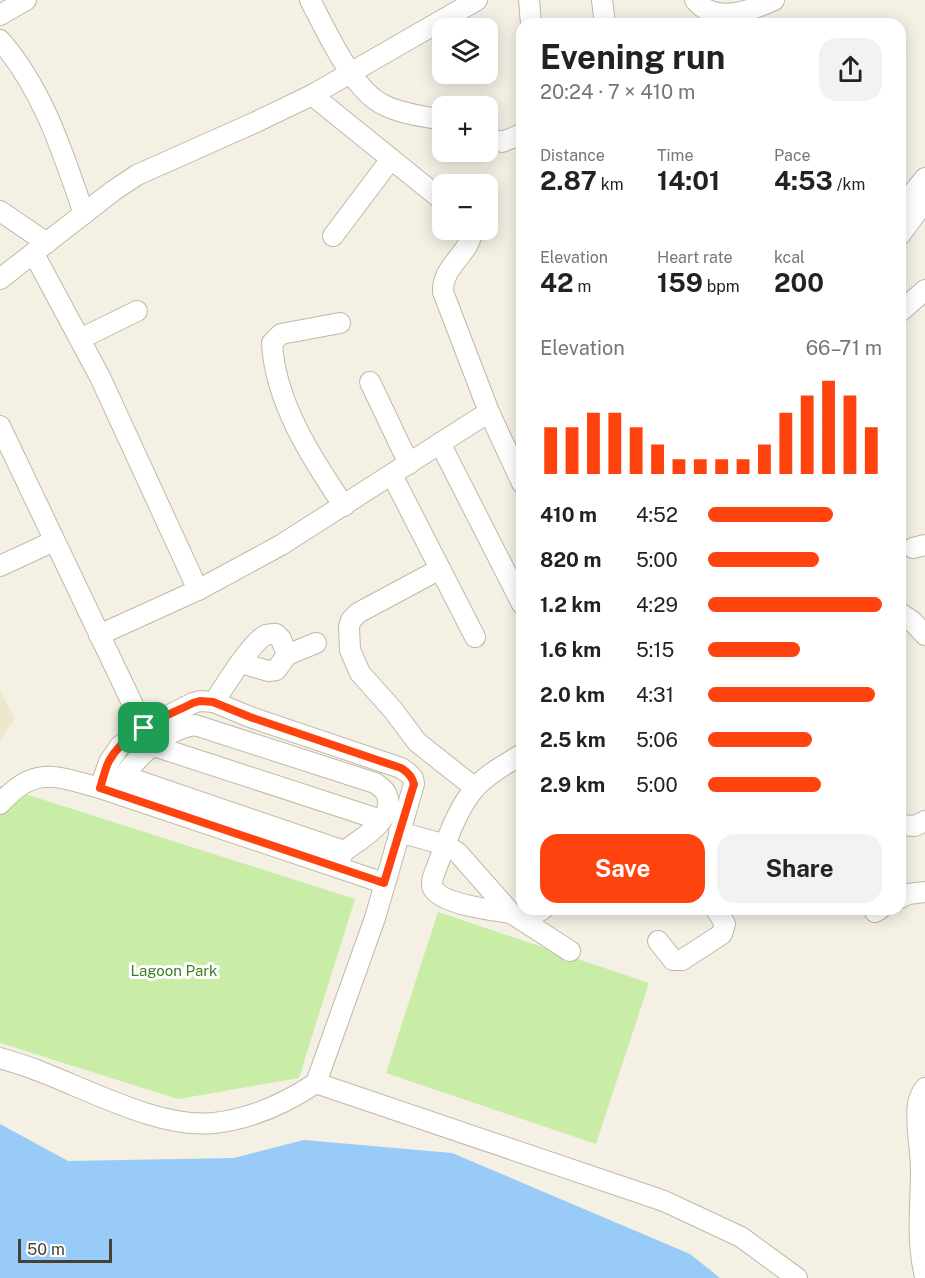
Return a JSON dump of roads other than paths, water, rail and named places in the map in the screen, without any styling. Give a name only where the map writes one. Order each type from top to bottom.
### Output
[{"type":"street","points":[[0,15],[26,0]]},
{"type":"street","points":[[310,0],[350,73],[376,101],[385,106],[432,118]]},
{"type":"street","points":[[0,279],[113,191],[145,171],[312,95],[477,0]]},
{"type":"street","points":[[529,0],[530,18]]},
{"type":"street","points":[[602,0],[604,18]]},
{"type":"street","points":[[695,0],[705,9],[723,15],[774,0]]},
{"type":"street","points":[[0,39],[20,65],[55,131],[84,214]]},
{"type":"street","points":[[312,95],[432,192]]},
{"type":"street","points":[[498,141],[502,142],[516,136]]},
{"type":"street","points":[[333,236],[391,159]]},
{"type":"street","points":[[906,202],[925,178]]},
{"type":"street","points":[[906,227],[925,201]]},
{"type":"street","points":[[0,211],[41,249],[80,339],[160,504],[198,590]]},
{"type":"street","points":[[470,240],[445,275],[443,292],[489,412],[516,470]]},
{"type":"street","points":[[906,307],[925,290]]},
{"type":"street","points":[[80,339],[137,310]]},
{"type":"street","points":[[340,323],[281,334],[272,343],[286,404],[311,456],[344,506]]},
{"type":"street","points":[[370,382],[409,464]]},
{"type":"street","points":[[99,635],[198,590],[281,545],[489,412]]},
{"type":"street","points":[[0,426],[144,728]]},
{"type":"street","points":[[440,443],[516,592]]},
{"type":"street","points":[[392,475],[475,637]]},
{"type":"street","points":[[0,566],[54,541]]},
{"type":"street","points":[[441,569],[351,620],[350,650],[360,673],[393,710],[417,742],[475,788]]},
{"type":"street","points":[[906,617],[925,635]]},
{"type":"street","points":[[213,702],[260,639],[268,634],[276,634],[281,639],[288,655]]},
{"type":"street","points":[[241,663],[276,670],[288,655],[316,643]]},
{"type":"street","points":[[114,786],[109,762],[120,746],[144,728],[193,703],[213,702],[250,717],[401,768],[412,778],[414,784],[404,833],[384,883],[322,1085]]},
{"type":"street","points":[[114,786],[139,756],[185,726],[195,725],[208,728],[375,783],[386,792],[388,805],[381,820],[373,831],[341,859]]},
{"type":"street","points":[[154,746],[381,820]]},
{"type":"street","points":[[516,758],[475,788],[438,842],[432,885],[434,891],[443,898],[517,917],[524,915]]},
{"type":"street","points":[[0,804],[14,788],[36,777],[57,776],[114,786],[341,859],[384,883]]},
{"type":"street","points":[[906,825],[915,826],[925,821]]},
{"type":"street","points":[[404,833],[438,842],[468,863],[517,917],[570,951]]},
{"type":"street","points":[[906,895],[925,892]]},
{"type":"street","points":[[658,941],[673,960],[682,960],[722,934],[724,924],[719,915]]},
{"type":"street","points":[[0,1058],[37,1070],[130,1108],[172,1120],[213,1123],[253,1114],[322,1085],[664,1201],[741,1237],[797,1278]]},
{"type":"street","points":[[925,1088],[918,1104],[921,1168],[919,1240],[925,1276]]},
{"type":"water","points":[[0,1124],[68,1161],[234,1158],[304,1140],[452,1153],[690,1254],[720,1278],[0,1278]]},
{"type":"park label","name":"Lagoon Park","points":[[174,970]]}]
